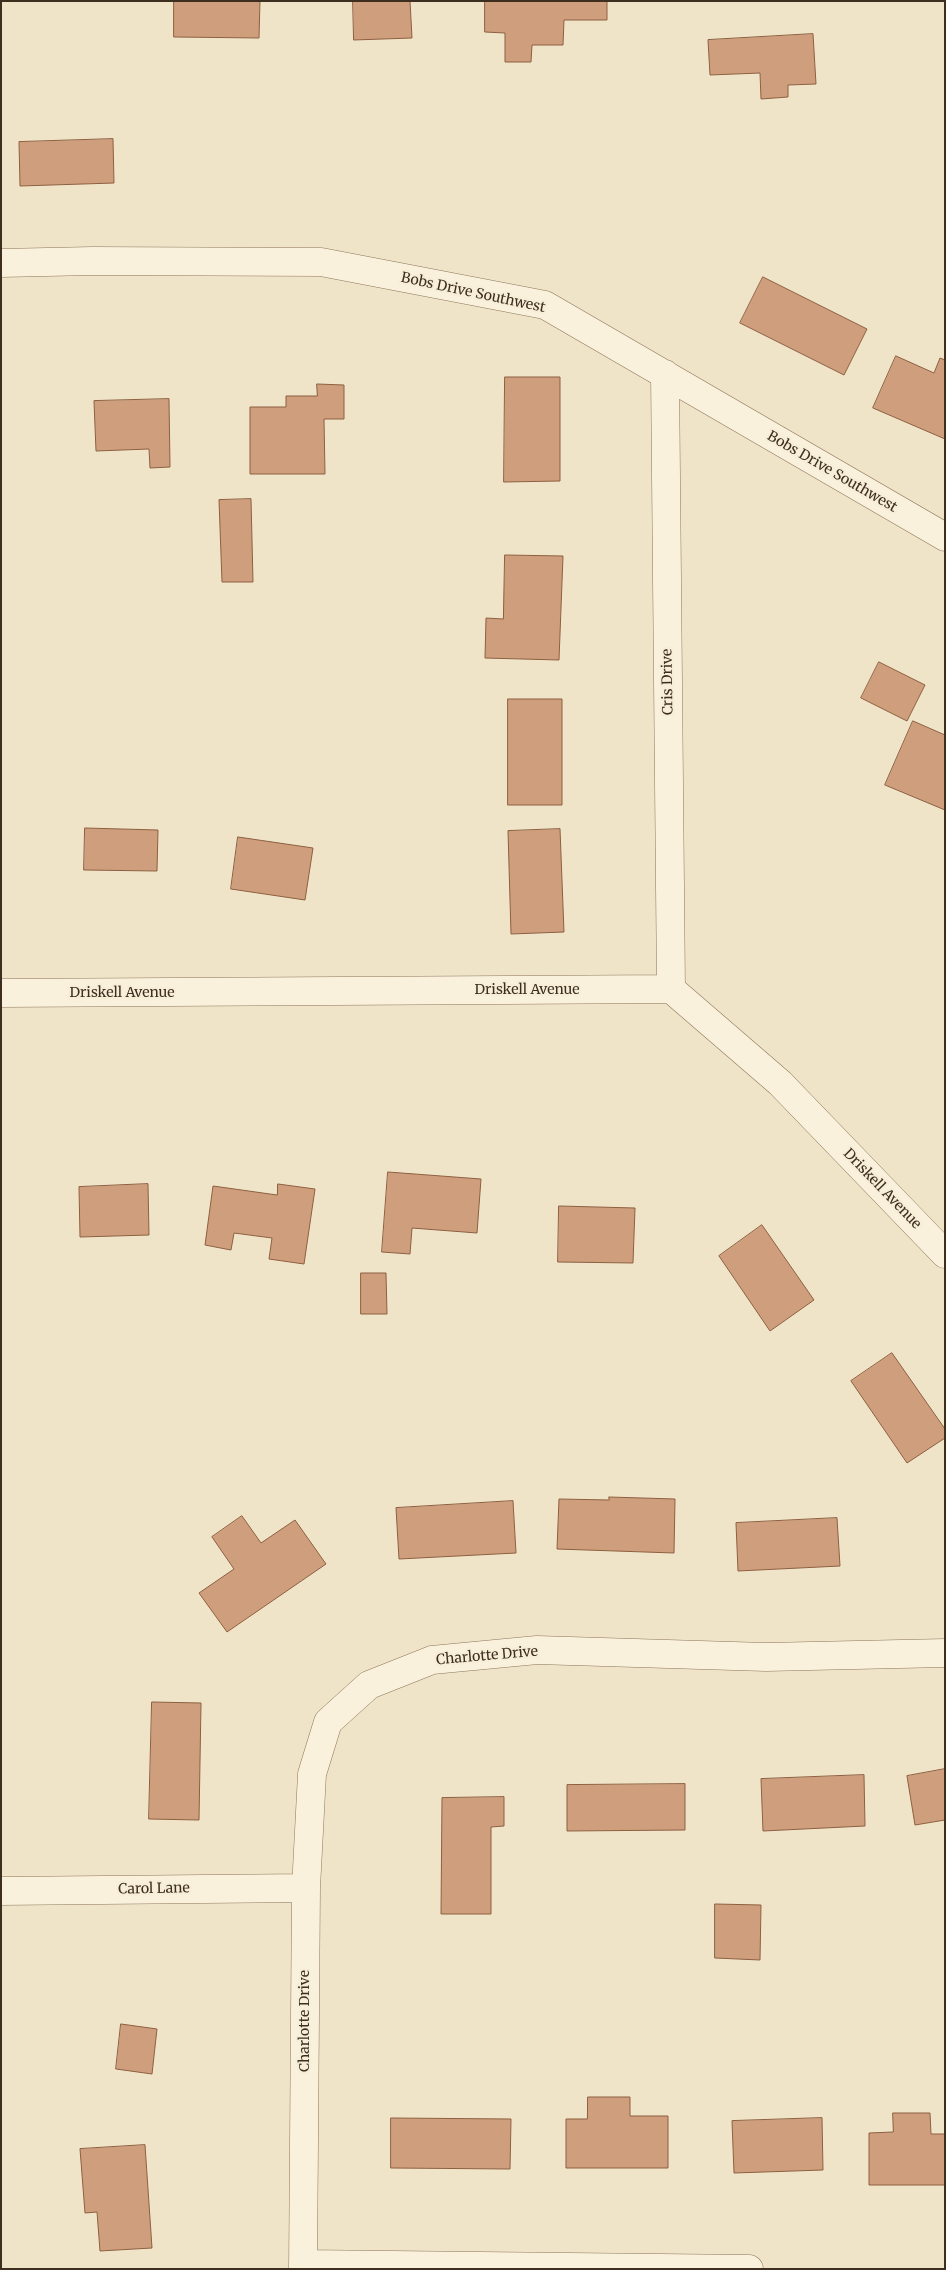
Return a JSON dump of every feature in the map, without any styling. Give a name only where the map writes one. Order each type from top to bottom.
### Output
[{"type":"street","name":"Bobs Drive Southwest","points":[[1,263],[92,261],[321,262],[545,305],[945,537]]},
{"type":"street","name":"Cris Drive","points":[[665,374],[671,989]]},
{"type":"street","name":"Driskell Avenue","points":[[1,993],[671,989],[780,1083],[945,1254]]},
{"type":"street","name":"Charlotte Drive","points":[[303,2266],[306,1888],[312,1774],[328,1722],[369,1685],[432,1660],[536,1650],[766,1656],[945,1653]]},
{"type":"street","name":"Carol Lane","points":[[1,1891],[306,1888]]},
{"type":"street","points":[[303,2266],[749,2269]]},
{"type":"building","points":[[174,1],[260,1],[259,38],[174,37]]},
{"type":"building","points":[[353,1],[410,1],[412,38],[354,40]]},
{"type":"building","points":[[485,1],[607,1],[607,20],[564,20],[563,45],[532,45],[531,62],[505,62],[505,33],[485,32]]},
{"type":"building","points":[[813,34],[816,84],[788,85],[788,97],[761,99],[760,73],[710,75],[708,40]]},
{"type":"building","points":[[113,139],[114,183],[20,186],[19,142]]},
{"type":"building","points":[[763,277],[867,329],[844,375],[740,323]]},
{"type":"building","points":[[896,356],[934,373],[940,358],[945,360],[945,439],[873,408]]},
{"type":"building","points":[[505,377],[560,377],[560,481],[504,482]]},
{"type":"building","points":[[317,384],[344,385],[344,419],[324,419],[325,474],[250,474],[250,407],[286,407],[286,396],[317,396]]},
{"type":"building","points":[[169,399],[170,467],[150,468],[149,449],[96,451],[94,401]]},
{"type":"building","points":[[251,499],[253,582],[222,582],[219,500]]},
{"type":"building","points":[[505,555],[563,556],[559,660],[485,658],[486,618],[503,619]]},
{"type":"building","points":[[879,662],[925,685],[907,721],[861,698]]},
{"type":"building","points":[[508,699],[562,699],[562,805],[508,805]]},
{"type":"building","points":[[913,721],[945,735],[945,810],[885,785]]},
{"type":"building","points":[[85,828],[158,830],[157,871],[84,870]]},
{"type":"building","points":[[560,829],[564,932],[511,934],[508,831]]},
{"type":"building","points":[[238,837],[313,848],[305,900],[231,889]]},
{"type":"building","points":[[388,1172],[481,1179],[477,1233],[412,1228],[410,1254],[382,1252]]},
{"type":"building","points":[[148,1184],[149,1235],[80,1237],[79,1187]]},
{"type":"building","points":[[278,1184],[315,1189],[304,1264],[269,1259],[272,1238],[234,1233],[231,1250],[205,1245],[213,1186],[277,1195]]},
{"type":"building","points":[[559,1206],[635,1208],[633,1263],[558,1262]]},
{"type":"building","points":[[762,1225],[814,1300],[770,1331],[719,1256]]},
{"type":"building","points":[[361,1273],[386,1273],[387,1314],[361,1314]]},
{"type":"building","points":[[892,1353],[945,1429],[945,1438],[907,1463],[851,1381]]},
{"type":"building","points":[[609,1497],[675,1499],[674,1553],[557,1549],[559,1499],[609,1500]]},
{"type":"building","points":[[513,1501],[516,1553],[399,1559],[396,1508]]},
{"type":"building","points":[[242,1516],[261,1543],[295,1520],[326,1564],[227,1632],[199,1593],[234,1569],[212,1537]]},
{"type":"building","points":[[837,1518],[840,1566],[738,1571],[736,1523]]},
{"type":"building","points":[[152,1702],[201,1703],[199,1820],[149,1819]]},
{"type":"building","points":[[945,1769],[945,1820],[915,1825],[907,1776]]},
{"type":"building","points":[[864,1775],[865,1826],[763,1831],[761,1779]]},
{"type":"building","points":[[685,1784],[685,1830],[567,1831],[567,1785]]},
{"type":"building","points":[[504,1797],[504,1826],[491,1827],[491,1914],[441,1914],[442,1798]]},
{"type":"building","points":[[715,1904],[761,1905],[760,1960],[715,1958]]},
{"type":"building","points":[[121,2024],[157,2029],[152,2074],[116,2069]]},
{"type":"building","points":[[588,2097],[630,2097],[630,2116],[668,2116],[668,2168],[566,2168],[566,2119],[587,2119]]},
{"type":"building","points":[[893,2113],[930,2113],[931,2134],[945,2134],[945,2185],[869,2185],[869,2133],[893,2132]]},
{"type":"building","points":[[391,2118],[511,2119],[510,2169],[391,2168]]},
{"type":"building","points":[[822,2118],[823,2170],[734,2173],[732,2121]]},
{"type":"building","points":[[145,2145],[152,2248],[100,2251],[97,2212],[85,2213],[80,2149]]}]
